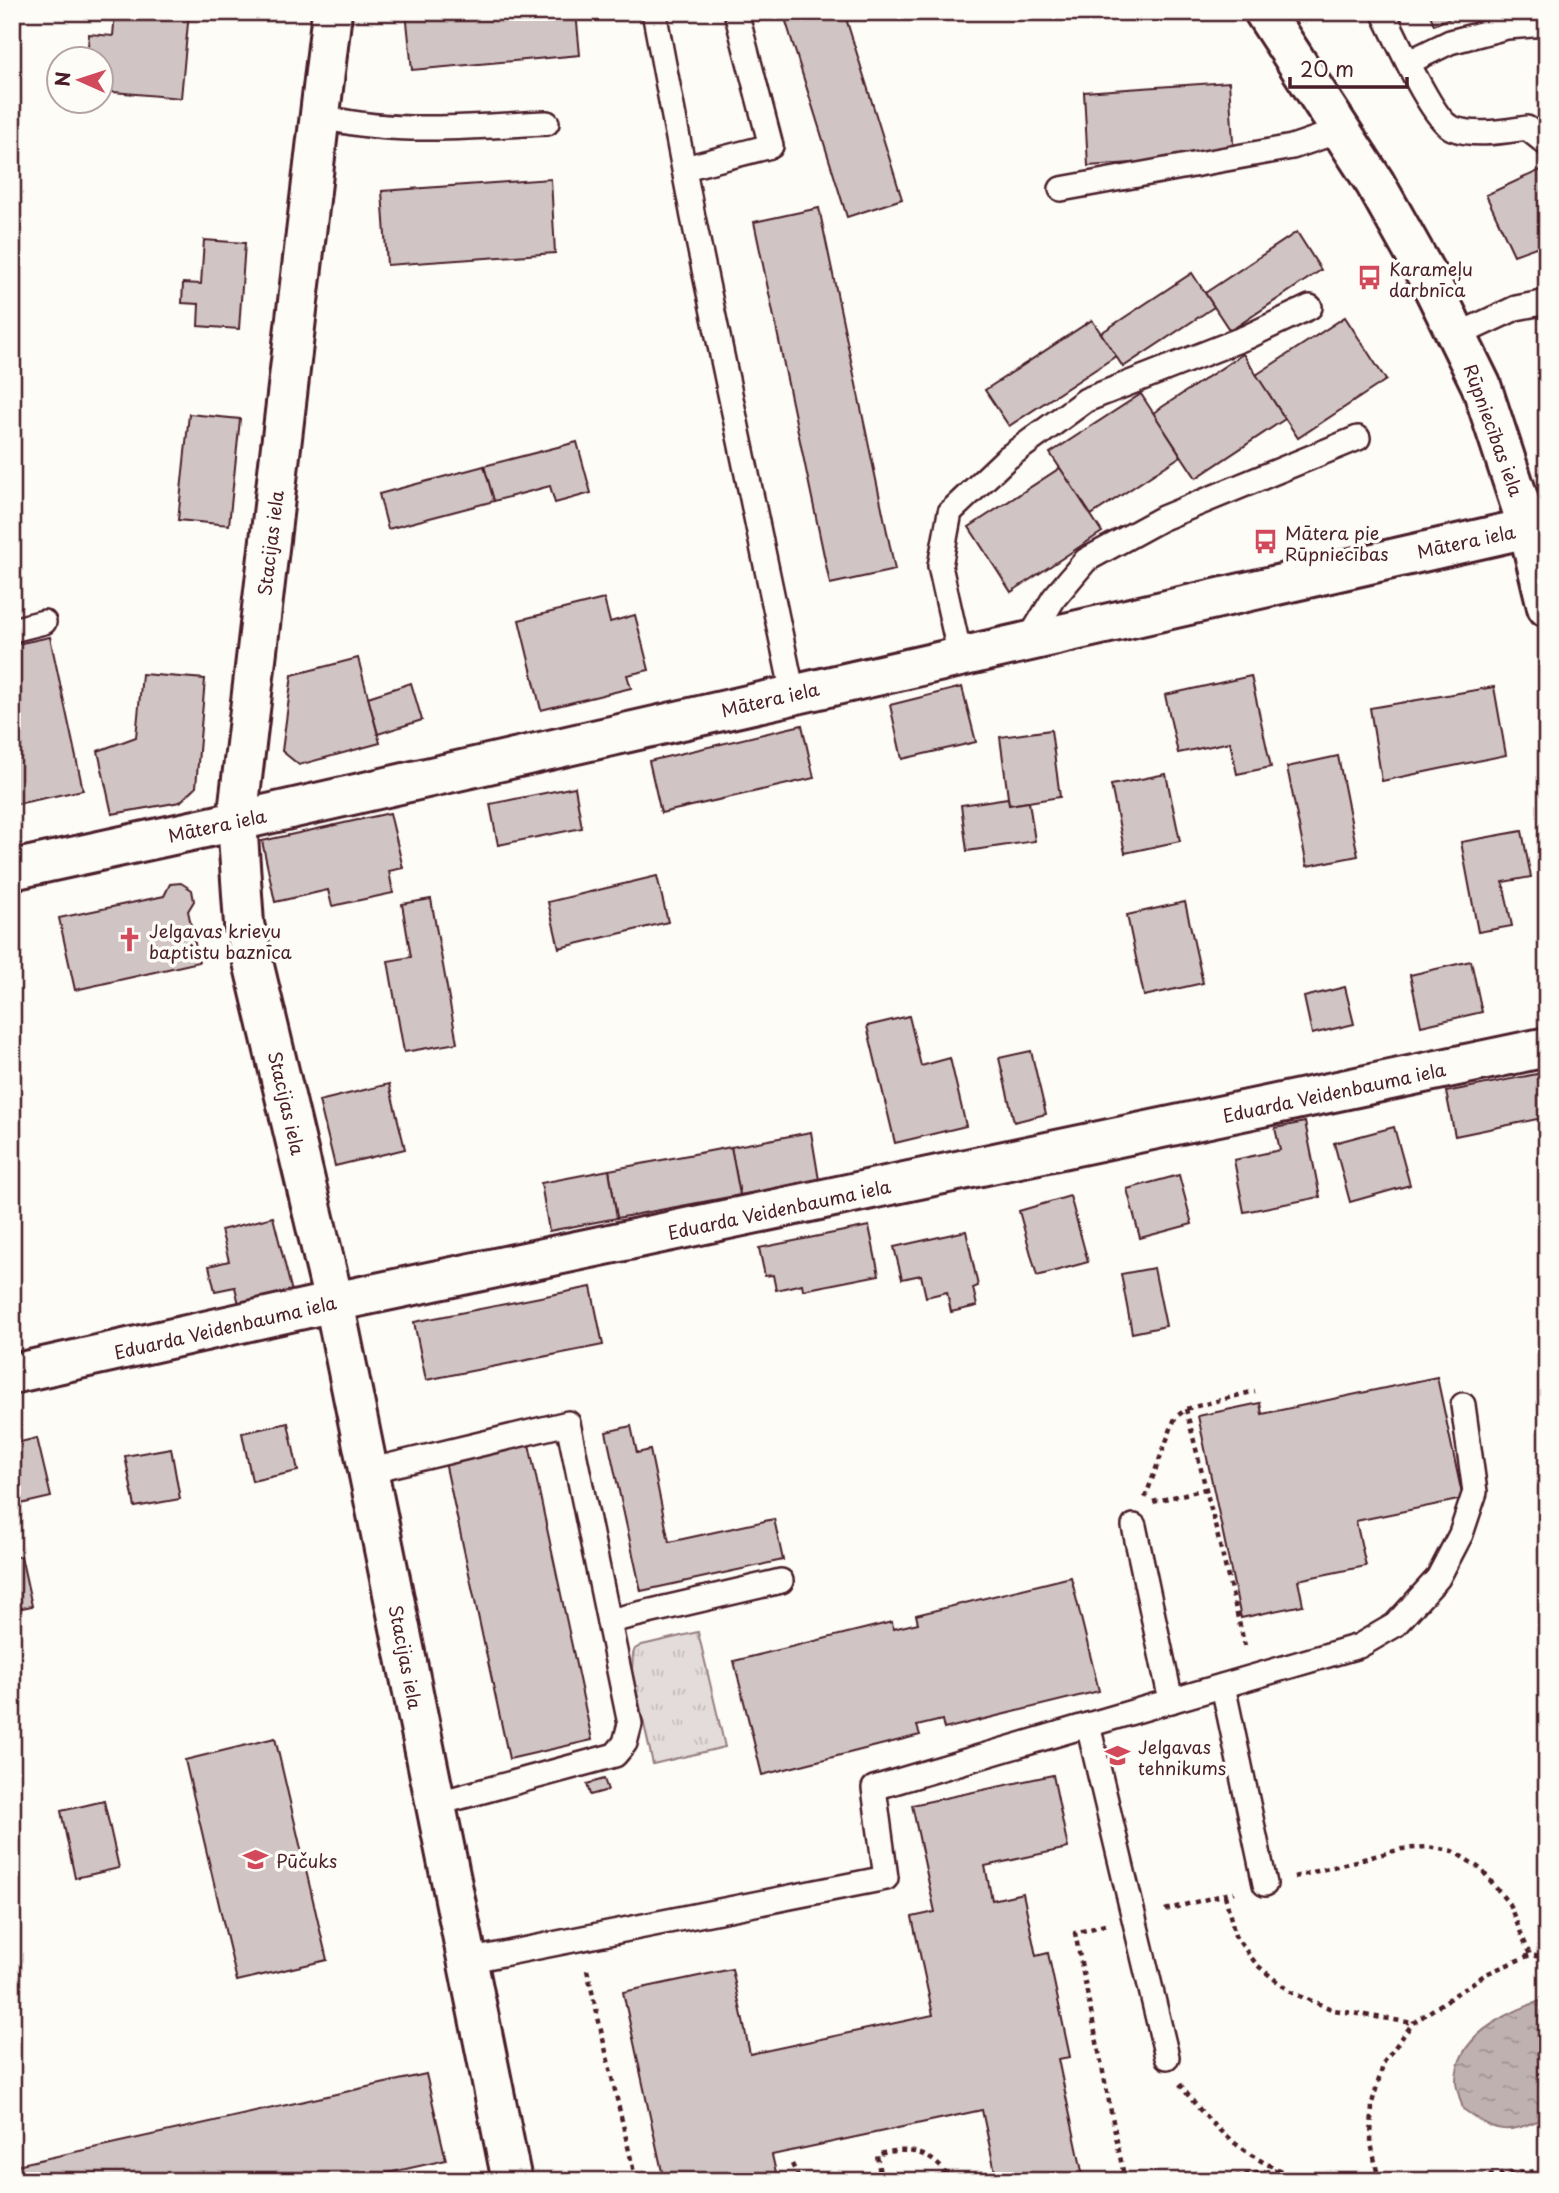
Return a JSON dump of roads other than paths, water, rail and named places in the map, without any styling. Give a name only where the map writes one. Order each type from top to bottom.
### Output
[{"type":"street","name":"Stacijas iela","points":[[332,12],[237,821],[244,923],[334,1302],[512,2181]]},
{"type":"street","name":"Rūpniecības iela","points":[[1264,12],[1339,131],[1376,183],[1458,335],[1481,385],[1537,527],[1547,607]]},
{"type":"street","name":"Mātera iela","points":[[12,870],[1537,527]]},
{"type":"street","name":"Eduarda Veidenbauma iela","points":[[12,1374],[334,1302],[1547,1047]]},
{"type":"lane","points":[[654,12],[793,694]]},
{"type":"lane","points":[[685,168],[771,146],[736,12]]},
{"type":"lane","points":[[1383,12],[1434,113],[1451,128],[1487,133],[1527,128],[1547,144]]},
{"type":"lane","points":[[1409,62],[1450,41],[1508,20],[1547,23]]},
{"type":"lane","points":[[320,116],[344,122],[398,128],[547,123]]},
{"type":"lane","points":[[1061,189],[1292,147],[1339,131]]},
{"type":"lane","points":[[1458,335],[1516,308],[1547,302]]},
{"type":"lane","points":[[960,656],[940,566],[950,512],[1007,458],[1086,400],[1247,337],[1310,307]]},
{"type":"lane","points":[[1028,641],[1054,598],[1086,561],[1163,518],[1358,438]]},
{"type":"lane","points":[[12,629],[44,622]]},
{"type":"lane","points":[[467,1961],[886,1878],[874,1788],[1359,1646],[1395,1625],[1438,1578],[1461,1534],[1475,1492],[1463,1405]]},
{"type":"lane","points":[[368,1471],[568,1423],[630,1724],[625,1743],[615,1755],[435,1804]]},
{"type":"lane","points":[[1134,1526],[1171,1701]]},
{"type":"lane","points":[[609,1621],[781,1581]]},
{"type":"lane","points":[[1223,1686],[1265,1884]]},
{"type":"lane","points":[[1088,1725],[1167,2057]]},
{"type":"water","points":[[1540,2001],[1547,2003],[1547,2117],[1512,2129],[1486,2124],[1463,2109],[1456,2083],[1458,2067],[1464,2053],[1473,2040],[1497,2021]]},
{"type":"place","name":"Karameļu darbnīca","points":[[1369,278]]},
{"type":"place","name":"Mātera pie Rūpniecības","points":[[1265,542]]},
{"type":"place","name":"Jelgavas krievu baptistu baznīca","points":[[129,940]]},
{"type":"place","name":"Jelgavas tehnikums","points":[[1118,1756]]},
{"type":"place","name":"Pūčuks","points":[[256,1860]]}]
